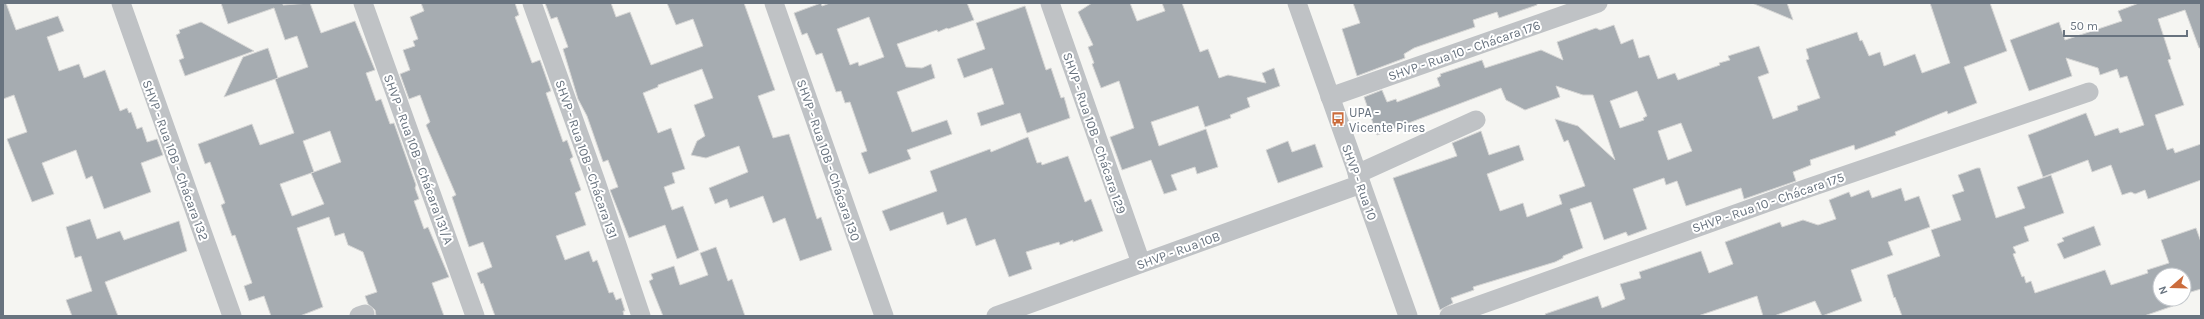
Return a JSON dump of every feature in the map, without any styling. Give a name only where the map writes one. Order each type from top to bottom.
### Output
[{"type":"street","name":"SHVP - Rua 10B - Chácara 132","points":[[121,3],[232,316]]},
{"type":"street","name":"SHVP - Rua 10B - Chácara 131/A","points":[[363,3],[475,316]]},
{"type":"street","name":"SHVP - Rua 10B - Chácara 131","points":[[532,3],[595,179],[641,316]]},
{"type":"street","name":"SHVP - Rua 10B - Chácara 130","points":[[774,3],[884,316]]},
{"type":"street","name":"SHVP - Rua 10B - Chácara 129","points":[[1050,3],[1141,264]]},
{"type":"street","name":"SHVP - Rua 10","points":[[1297,3],[1408,316]]},
{"type":"street","name":"SHVP - Rua 10 - Chácara 176","points":[[1330,97],[1598,3]]},
{"type":"street","name":"SHVP - Rua 10 - Chácara 175","points":[[1449,316],[1808,188],[2089,92]]},
{"type":"street","name":"SHVP - Rua 10B","points":[[996,316],[1035,310],[1141,264],[1359,179],[1476,120]]},
{"type":"building","points":[[3,3],[6,3],[16,30],[58,16],[64,31],[47,37],[59,71],[79,64],[84,78],[105,70],[120,111],[127,108],[129,113],[131,112],[137,129],[142,127],[147,142],[157,139],[163,155],[141,163],[151,192],[104,209],[92,176],[86,179],[76,150],[42,163],[54,194],[32,202],[7,139],[27,132],[14,95],[3,99]]},
{"type":"building","points":[[221,3],[283,3],[283,5],[310,3],[321,33],[355,21],[375,70],[366,73],[376,101],[381,99],[390,124],[394,123],[416,185],[415,188],[419,199],[414,201],[424,229],[428,227],[449,277],[432,283],[444,316],[376,316],[375,310],[368,304],[365,296],[377,292],[363,252],[348,245],[344,233],[335,236],[329,217],[297,228],[323,307],[300,316],[271,316],[264,296],[249,301],[244,286],[252,283],[235,235],[232,236],[221,205],[225,203],[210,162],[205,164],[198,144],[252,124],[260,145],[294,133],[275,79],[308,67],[297,36],[285,40],[274,8],[228,24]],"holes":[[[330,131],[341,162],[314,172],[303,141]],[[311,173],[324,204],[292,216],[280,184]]]},
{"type":"building","points":[[421,3],[515,3],[519,15],[515,17],[532,63],[540,60],[551,91],[546,93],[563,142],[567,140],[573,157],[570,159],[581,190],[575,193],[586,225],[556,236],[565,260],[589,251],[593,262],[597,260],[609,293],[613,292],[616,300],[621,298],[625,311],[623,311],[624,316],[495,316],[483,283],[481,284],[477,273],[492,267],[483,242],[469,247],[452,197],[456,195],[426,125],[430,122],[420,95],[409,99],[400,74],[410,70],[403,50],[415,46],[413,41],[418,39],[410,17],[424,11]]},
{"type":"building","points":[[545,3],[611,3],[616,17],[630,12],[651,65],[703,46],[693,19],[676,25],[667,3],[744,3],[775,90],[758,96],[773,138],[789,134],[817,219],[821,217],[832,250],[800,261],[785,218],[773,223],[763,196],[730,208],[727,199],[715,204],[709,188],[748,172],[739,146],[706,158],[691,155],[697,141],[705,136],[694,105],[713,98],[702,69],[658,85],[658,87],[643,93],[658,133],[671,128],[685,169],[672,173],[675,183],[664,187],[672,210],[683,206],[699,250],[677,259],[665,225],[629,238],[610,190],[618,187],[608,160],[603,162],[587,116],[578,99],[563,49],[568,47],[557,17],[551,19]]},
{"type":"building","points":[[821,3],[822,6],[830,3],[967,3],[974,20],[938,32],[937,30],[897,44],[906,67],[922,68],[931,64],[935,78],[897,92],[912,132],[947,120],[952,134],[907,150],[911,159],[869,174],[861,153],[867,151],[850,102],[845,103],[841,91],[836,92],[822,53],[816,55],[807,33],[802,35],[794,13]],"holes":[[[869,17],[884,57],[859,66],[858,62],[850,65],[837,29]]]},
{"type":"building","points":[[1092,3],[1130,3],[1137,21],[1165,11],[1162,3],[1182,3],[1200,52],[1208,49],[1219,78],[1228,75],[1266,83],[1262,73],[1274,68],[1280,86],[1247,98],[1250,107],[1230,115],[1231,118],[1205,127],[1198,106],[1151,122],[1159,146],[1206,129],[1218,167],[1197,174],[1195,167],[1171,175],[1177,190],[1164,194],[1151,160],[1122,170],[1110,137],[1134,128],[1119,81],[1101,88],[1092,64],[1094,63],[1088,47],[1093,45],[1078,12]]},
{"type":"building","points":[[1353,3],[1537,3],[1537,5],[1499,18],[1497,12],[1473,20],[1475,27],[1414,48],[1404,54],[1405,58],[1357,76],[1342,29],[1360,23]]},
{"type":"building","points":[[1752,3],[1787,3],[1793,20]]},
{"type":"building","points":[[1930,3],[1990,3],[2007,51],[1964,67],[1977,103],[1948,114],[1947,111],[1895,132],[1896,135],[1855,150],[1854,145],[1810,160],[1811,165],[1793,172],[1796,181],[1744,199],[1741,188],[1686,206],[1677,181],[1666,185],[1664,178],[1633,189],[1647,229],[1628,236],[1626,232],[1604,240],[1591,202],[1570,209],[1583,248],[1563,256],[1563,258],[1555,262],[1473,287],[1474,290],[1451,298],[1453,303],[1440,310],[1393,178],[1457,156],[1452,143],[1481,131],[1489,155],[1519,145],[1524,160],[1487,174],[1500,211],[1523,203],[1527,217],[1562,204],[1559,195],[1585,186],[1568,140],[1564,142],[1555,119],[1578,126],[1615,160],[1593,95],[1583,95],[1556,86],[1560,97],[1525,110],[1506,100],[1501,88],[1377,135],[1364,97],[1382,90],[1387,102],[1396,99],[1397,102],[1440,86],[1437,78],[1441,76],[1440,74],[1482,60],[1485,68],[1541,50],[1563,60],[1557,42],[1596,28],[1600,30],[1614,25],[1621,44],[1633,39],[1639,58],[1649,55],[1658,79],[1675,73],[1678,80],[1720,65],[1719,63],[1730,60],[1728,56],[1759,46],[1769,73],[1758,77],[1773,119],[1798,110],[1797,106],[1820,98],[1806,60],[1809,59],[1806,49],[1857,32],[1860,41],[1862,40],[1869,56],[1880,52],[1884,66],[1915,54],[1922,73],[1950,63]],"holes":[[[1637,91],[1647,116],[1643,118],[1644,120],[1620,128],[1610,101]],[[1681,123],[1692,151],[1668,160],[1658,131]]]},
{"type":"building","points":[[2139,3],[2201,3],[2201,48],[2199,48],[2185,10],[2158,19],[2171,59],[2168,60],[2184,105],[2155,115],[2167,150],[2173,148],[2175,153],[2201,144],[2201,180],[2148,199],[2145,190],[2135,194],[2131,192],[2122,195],[2111,165],[2092,172],[2088,160],[2043,177],[2028,135],[2086,113],[2095,136],[2118,128],[2120,133],[2144,125],[2127,76],[2120,78],[2117,69],[2100,75],[2098,68],[2066,58],[2072,76],[2029,91],[2010,40],[2059,22],[2065,40],[2122,21],[2118,11]]},
{"type":"building","points":[[1025,6],[1046,70],[1051,68],[1061,98],[1064,97],[1070,118],[1027,133],[1020,113],[981,126],[977,113],[1004,104],[992,68],[964,78],[957,59],[985,49],[976,23]]},
{"type":"building","points":[[201,22],[254,51],[185,76],[179,60],[184,58],[176,35],[180,33],[179,30]]},
{"type":"building","points":[[268,48],[278,78],[224,97],[243,57]]},
{"type":"building","points":[[1028,137],[1037,163],[1041,162],[1042,165],[1068,156],[1085,202],[1091,199],[1103,231],[1073,242],[1073,240],[1060,245],[1059,242],[1026,252],[1032,269],[1009,277],[995,239],[976,246],[966,218],[947,225],[943,212],[890,231],[882,211],[937,191],[930,171],[990,149],[991,152]]},
{"type":"building","points":[[1288,141],[1292,152],[1315,144],[1323,167],[1278,183],[1266,150]]},
{"type":"building","points":[[1980,168],[1996,218],[2025,208],[2017,187],[2051,175],[2064,213],[2024,227],[2029,241],[2013,247],[2016,253],[2013,254],[2022,277],[2024,276],[2026,283],[2031,281],[2035,293],[2105,270],[2111,285],[2148,273],[2147,270],[2152,268],[2152,307],[2170,307],[2144,316],[1902,316],[1895,297],[1894,298],[1887,275],[1940,256],[1931,230],[1961,220],[1952,195],[1964,191],[1958,175]]},
{"type":"building","points":[[1901,188],[1905,201],[1919,196],[1930,227],[1888,242],[1893,255],[1851,270],[1862,301],[1822,316],[1815,301],[1774,316],[1763,316],[1757,296],[1698,316],[1546,316],[1545,314],[1598,296],[1602,308],[1625,299],[1620,284],[1641,278],[1639,272],[1701,251],[1709,273],[1733,264],[1725,242],[1780,222],[1782,227],[1803,220],[1818,225],[1836,219],[1829,200],[1849,192],[1851,197],[1869,190],[1872,198]]},
{"type":"building","points":[[90,219],[97,239],[120,231],[124,240],[179,221],[187,251],[105,282],[118,316],[72,316],[66,300],[92,291],[81,256],[75,258],[66,227]]},
{"type":"building","points":[[2094,226],[2101,245],[2064,259],[2057,244],[2064,241],[2062,238]]},
{"type":"building","points":[[2196,228],[2201,242],[2201,289],[2192,292],[2192,267],[2156,267],[2169,263],[2161,240]]},
{"type":"building","points":[[716,247],[728,281],[732,279],[745,316],[663,316],[649,281],[653,279],[651,274],[674,266],[680,285],[708,275],[700,253]]},
{"type":"place","name":"UPA - Vicente Pires","points":[[1338,119]]}]
